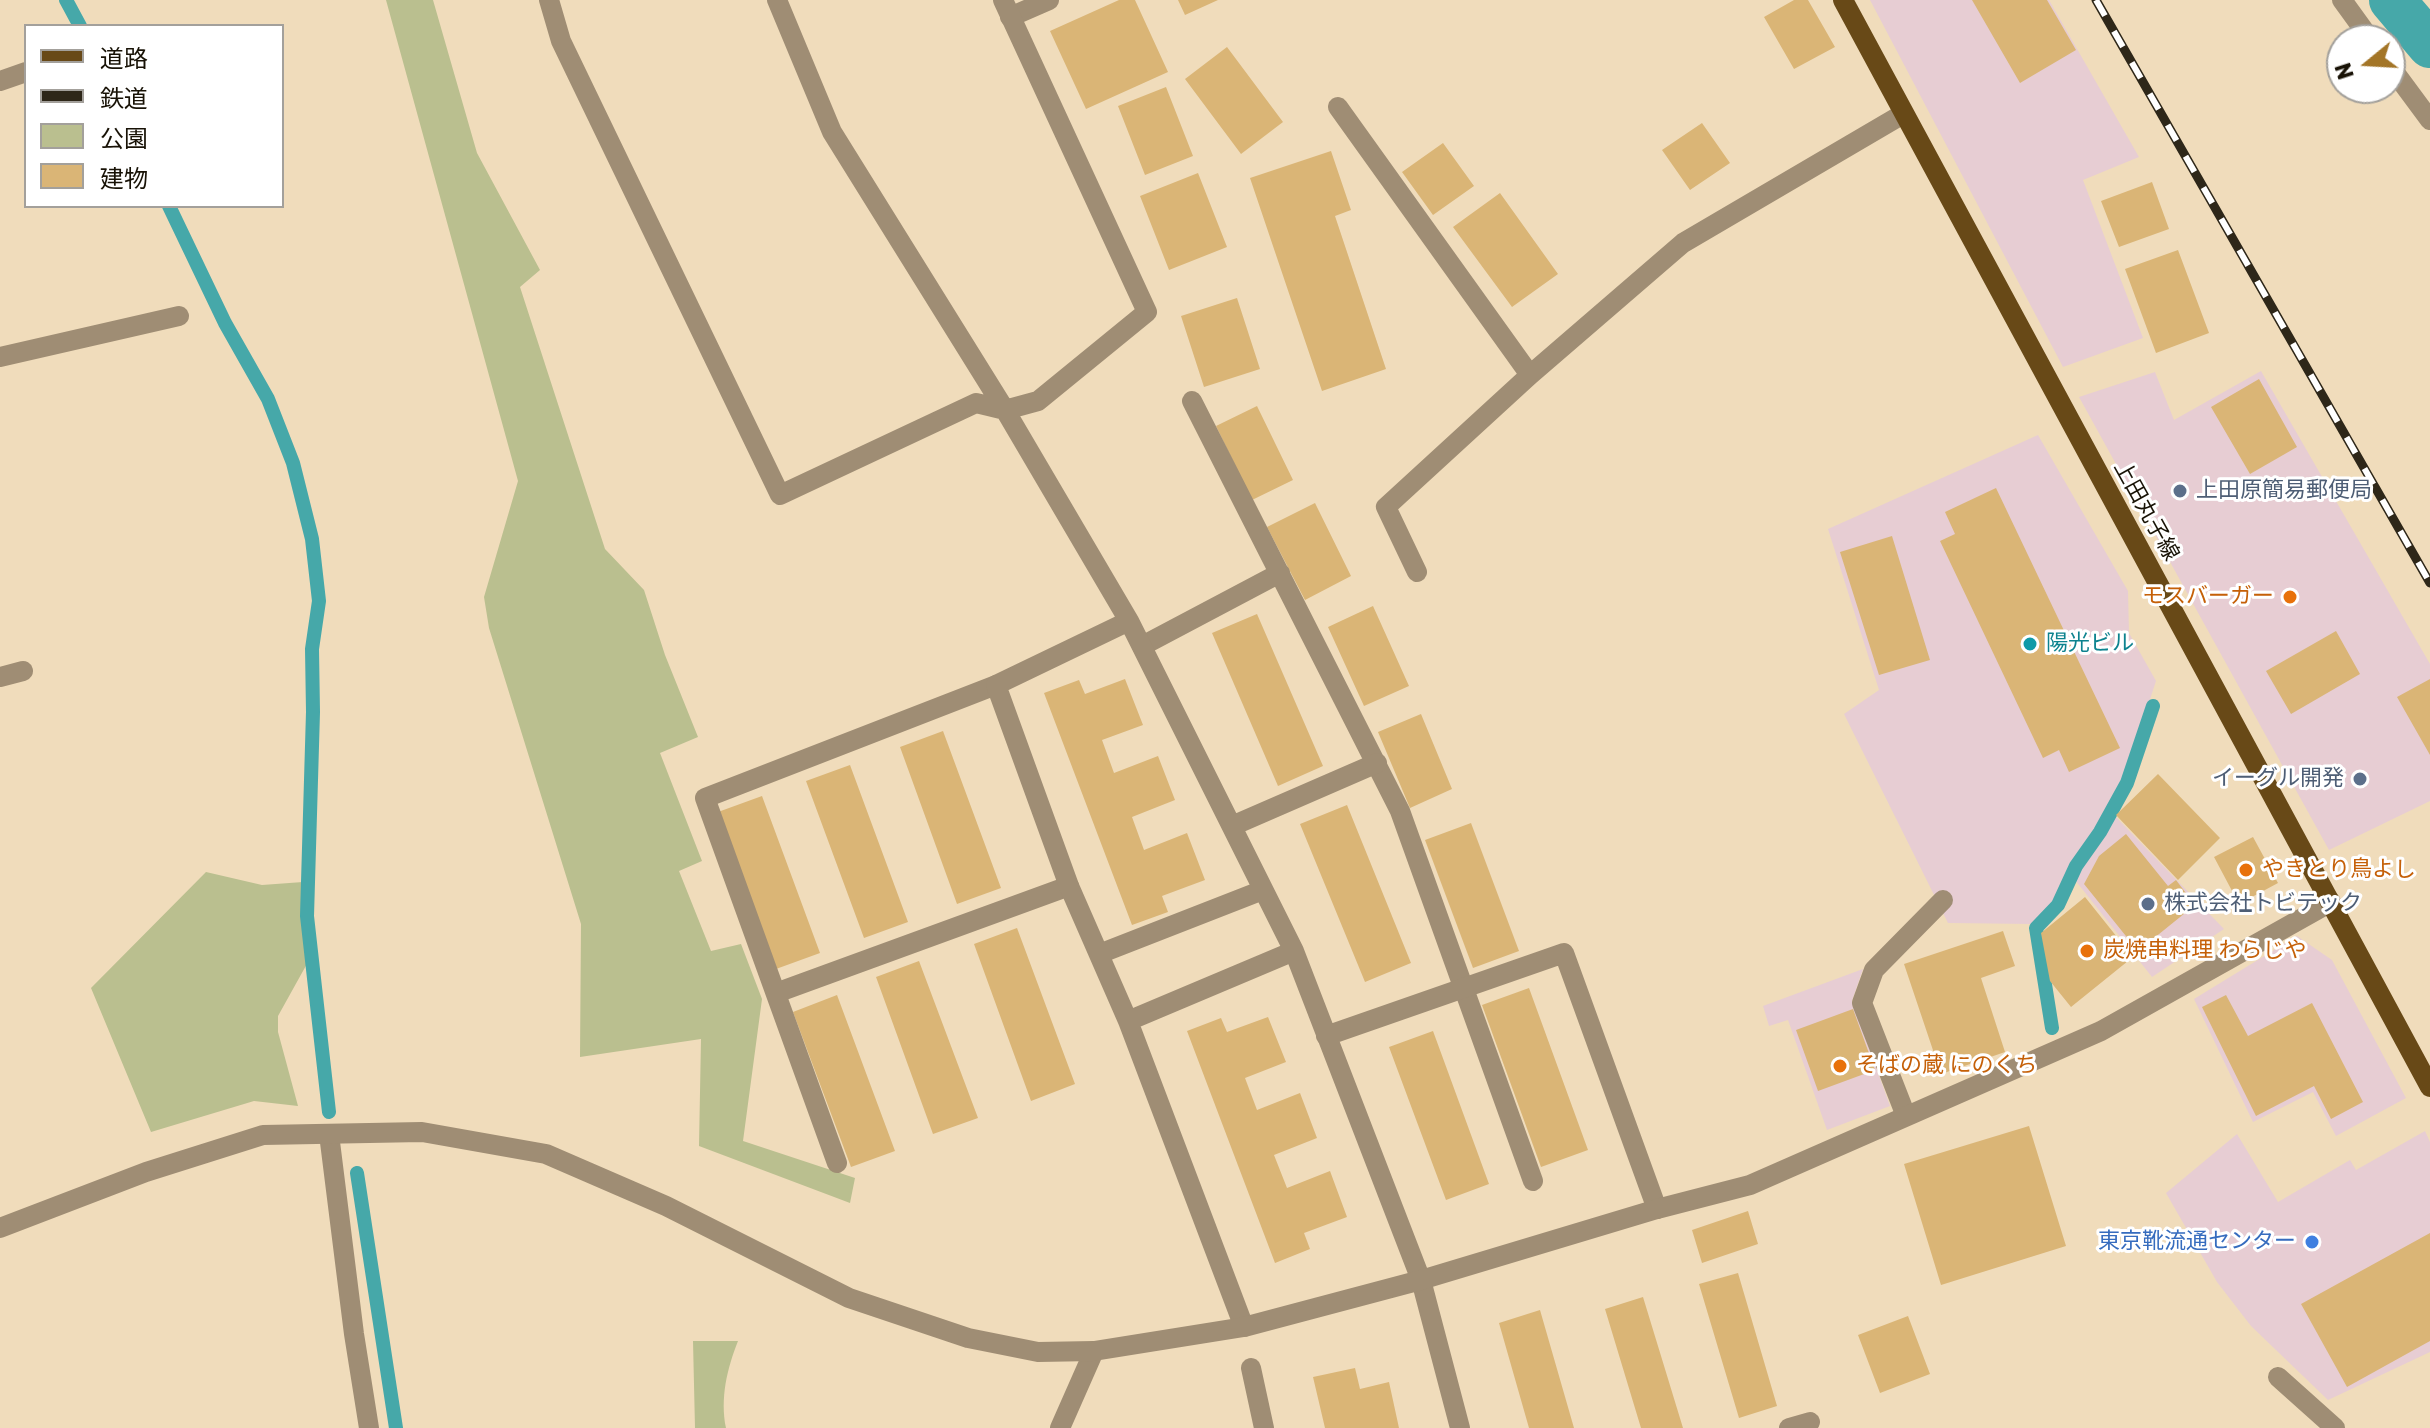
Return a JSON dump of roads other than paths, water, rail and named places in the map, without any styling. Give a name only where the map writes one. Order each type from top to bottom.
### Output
[{"type":"main road","name":"上田丸子線","points":[[1843,0],[2430,1087]]},
{"type":"street","points":[[549,0],[561,41],[780,495],[976,403],[1005,410],[1038,401],[1147,312],[1007,9],[1049,0]]},
{"type":"street","points":[[777,0],[832,132],[1005,410],[1129,621],[1294,951],[1421,1280],[1460,1428]]},
{"type":"street","points":[[2342,0],[2359,24]]},
{"type":"street","points":[[0,81],[24,73]]},
{"type":"street","points":[[2406,88],[2430,120]]},
{"type":"street","points":[[1338,107],[1530,375]]},
{"type":"street","points":[[1417,572],[1386,507],[1530,375],[1683,243],[1903,114]]},
{"type":"street","points":[[0,357],[179,316]]},
{"type":"street","points":[[1192,401],[1400,811],[1533,1181]]},
{"type":"street","points":[[1142,646],[1280,573]]},
{"type":"street","points":[[837,1163],[705,798],[996,685],[1129,621]]},
{"type":"street","points":[[0,677],[23,671]]},
{"type":"street","points":[[996,685],[1069,886],[1128,1021],[1244,1327]]},
{"type":"street","points":[[1232,826],[1377,763]]},
{"type":"street","points":[[776,993],[1069,886]]},
{"type":"street","points":[[1099,954],[1263,890]]},
{"type":"street","points":[[1906,1116],[1862,1003],[1874,970],[1943,900]]},
{"type":"street","points":[[0,1228],[146,1172],[263,1135],[422,1132],[546,1154],[666,1206],[849,1298],[968,1338],[1038,1352],[1094,1351],[1244,1327],[1421,1280],[1657,1209],[1750,1185],[2101,1031],[2331,902]]},
{"type":"street","points":[[1128,1021],[1294,951]]},
{"type":"street","points":[[1326,1036],[1564,953],[1657,1209]]},
{"type":"street","points":[[329,1134],[369,1428]]},
{"type":"street","points":[[1060,1428],[1094,1351]]},
{"type":"street","points":[[1251,1368],[1264,1428]]},
{"type":"street","points":[[2278,1377],[2335,1428]]},
{"type":"street","points":[[1789,1428],[1810,1422]]},
{"type":"waterway","points":[[66,0],[79,24]]},
{"type":"waterway","points":[[2392,0],[2430,45]]},
{"type":"waterway","points":[[170,208],[225,323],[268,399],[293,463],[312,539],[319,601],[312,649],[307,916],[329,1112]]},
{"type":"waterway","points":[[2052,1028],[2036,928],[2058,905],[2076,866],[2100,832],[2127,783],[2153,706]]},
{"type":"waterway","points":[[357,1173],[396,1428]]},
{"type":"railway","points":[[2096,0],[2430,583]]},
{"type":"place","name":"上田原簡易郵便局","points":[[2180,491]]},
{"type":"place","name":"モスバーガー","points":[[2290,597]]},
{"type":"place","name":"陽光ビル","points":[[2030,644]]},
{"type":"place","name":"イーグル開発","points":[[2360,779]]},
{"type":"place","name":"やきとり鳥よし","points":[[2246,870]]},
{"type":"place","name":"株式会社トビテック","points":[[2148,904]]},
{"type":"place","name":"炭焼串料理 わらじや","points":[[2087,951]]},
{"type":"place","name":"そばの蔵 にのくち","points":[[1840,1066]]},
{"type":"place","name":"東京靴流通センター","points":[[2312,1242]]}]
